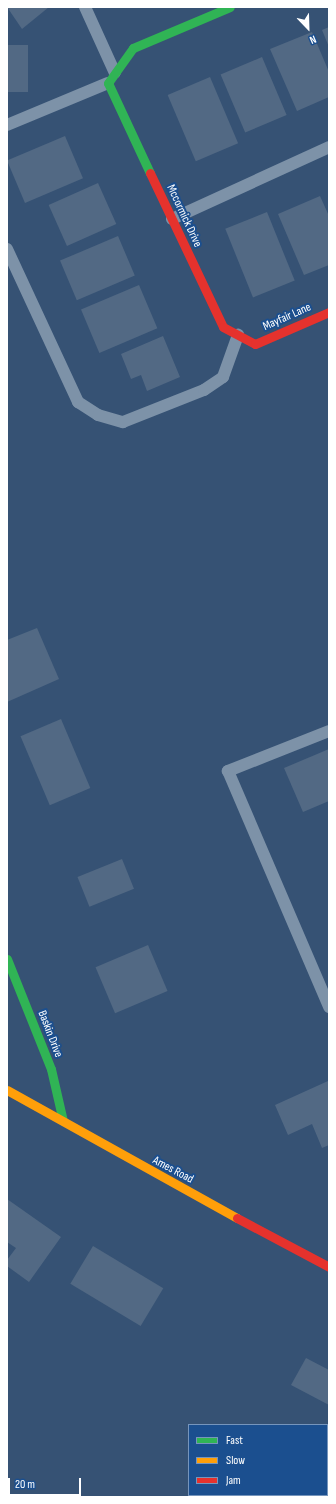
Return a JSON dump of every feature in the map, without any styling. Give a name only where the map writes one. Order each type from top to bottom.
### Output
[{"type":"street","points":[[108,83],[133,48],[230,7]]},
{"type":"street","name":"Mccormick Drive","points":[[108,83],[223,327],[255,344]]},
{"type":"street","name":"Mayfair Lane","points":[[255,344],[329,312]]},
{"type":"street","name":"Baskin Drive","points":[[7,959],[51,1069],[63,1121]]},
{"type":"street","name":"Ames Road","points":[[7,1090],[63,1121],[114,1152],[329,1267]]},
{"type":"lane","points":[[86,7],[116,73]]},
{"type":"lane","points":[[7,125],[108,83]]},
{"type":"lane","points":[[172,219],[329,147]]},
{"type":"lane","points":[[7,249],[78,402],[98,415],[123,422],[204,390],[223,377],[238,335]]},
{"type":"lane","points":[[329,731],[228,771],[329,1007]]},
{"type":"building","points":[[7,7],[49,7],[22,29]]},
{"type":"building","points":[[329,27],[329,47],[322,30]]},
{"type":"building","points":[[312,32],[329,72],[329,97],[297,111],[270,49]]},
{"type":"building","points":[[7,45],[28,45],[28,92],[7,92]]},
{"type":"building","points":[[262,57],[287,115],[245,133],[221,75]]},
{"type":"building","points":[[210,77],[238,143],[196,161],[168,95]]},
{"type":"building","points":[[65,136],[83,178],[25,203],[7,161]]},
{"type":"building","points":[[98,183],[116,224],[67,246],[49,205]]},
{"type":"building","points":[[320,196],[329,216],[329,265],[304,275],[278,214]]},
{"type":"building","points":[[267,212],[295,281],[253,297],[225,229]]},
{"type":"building","points":[[118,236],[135,276],[77,300],[60,261]]},
{"type":"building","points":[[139,285],[157,328],[99,353],[81,310]]},
{"type":"building","points":[[163,336],[180,377],[147,391],[141,375],[131,379],[121,354]]},
{"type":"building","points":[[37,628],[59,679],[7,702],[7,640]]},
{"type":"building","points":[[61,719],[90,788],[50,805],[20,736]]},
{"type":"building","points":[[329,749],[329,801],[303,812],[284,768]]},
{"type":"building","points":[[122,859],[134,889],[89,907],[77,877]]},
{"type":"building","points":[[148,945],[168,991],[115,1013],[96,967]]},
{"type":"building","points":[[328,1081],[329,1145],[322,1148],[312,1124],[288,1135],[275,1105]]},
{"type":"building","points":[[7,1199],[61,1237],[29,1282],[7,1266],[7,1260],[16,1248],[7,1242]]},
{"type":"building","points":[[93,1246],[163,1288],[141,1326],[70,1284]]},
{"type":"building","points":[[306,1358],[329,1370],[329,1405],[291,1385]]},
{"type":"traffic: fast","points":[[150,173],[108,83],[133,48],[230,7]]},
{"type":"traffic: fast","points":[[7,959],[51,1069],[63,1121]]},
{"type":"traffic: slow","points":[[7,1090],[237,1218]]},
{"type":"traffic: jam","points":[[150,173],[223,327],[255,344],[329,312]]},
{"type":"traffic: jam","points":[[237,1218],[329,1267]]}]
